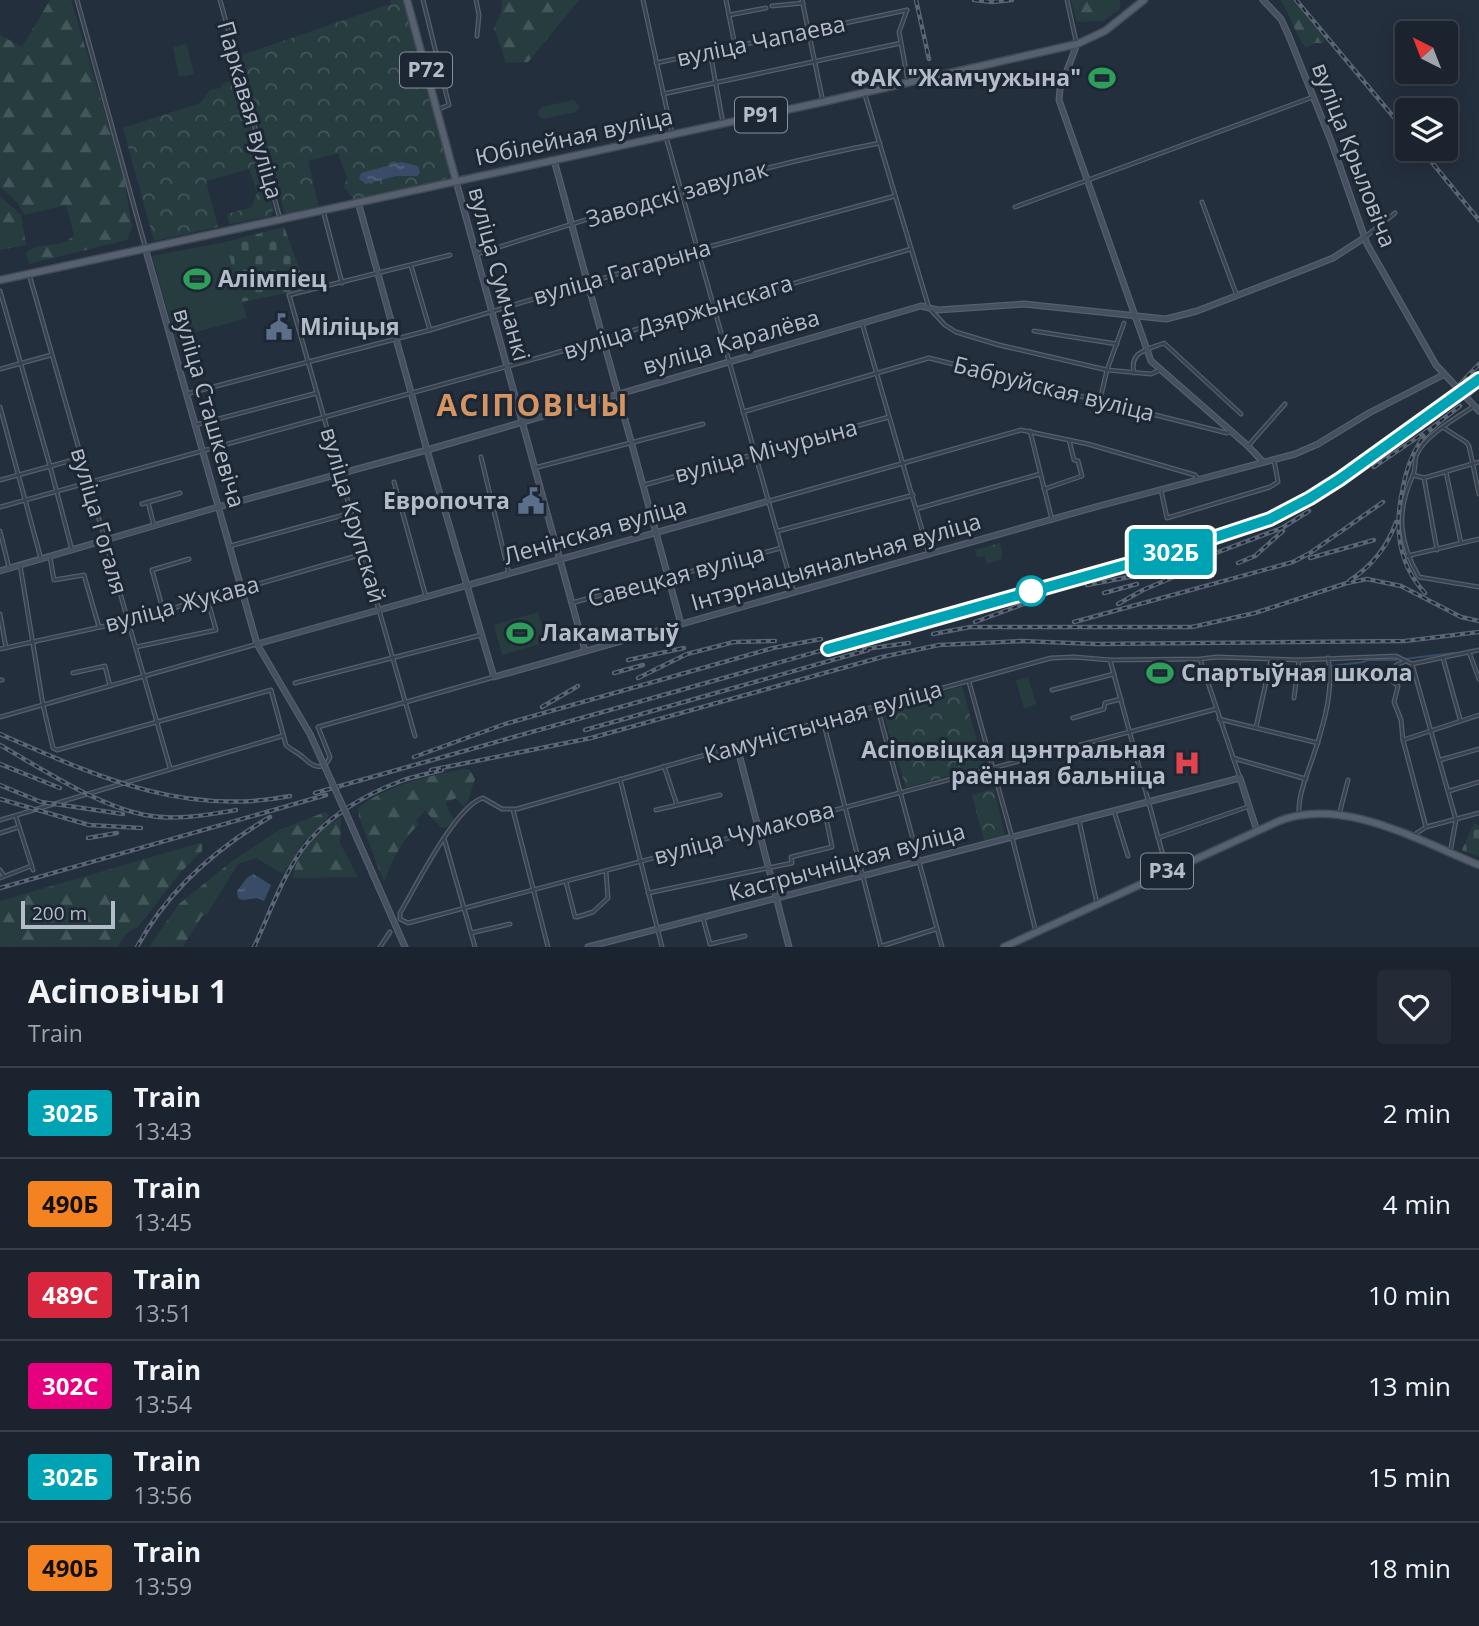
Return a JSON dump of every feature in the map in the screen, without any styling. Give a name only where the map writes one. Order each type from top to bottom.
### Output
[{"type":"main road","name":"вуліца Сумчанкі","points":[[407,0],[456,181]]},
{"type":"main road","name":"Юбілейная вуліца","points":[[0,280],[823,102],[1077,44],[1105,31],[1144,0]]},
{"type":"main road","name":"Р34","points":[[1004,947],[1167,871],[1299,814],[1360,818],[1479,865]]},
{"type":"street","name":"вуліца Сташкевіча","points":[[77,0],[257,644],[310,734],[405,947]]},
{"type":"street","name":"Паркавая вуліца","points":[[220,0],[280,220]]},
{"type":"street","points":[[423,0],[449,105],[436,110]]},
{"type":"street","points":[[476,0],[479,15],[477,36]]},
{"type":"street","points":[[643,0],[681,193],[794,592]]},
{"type":"street","points":[[726,0],[736,46]]},
{"type":"street","points":[[1068,0],[1077,44],[1059,94],[1086,180],[1146,350],[1160,370],[1232,431],[1263,462]]},
{"type":"street","name":"вуліца Крыловіча","points":[[1263,0],[1284,24],[1364,239],[1408,319],[1443,374],[1479,411]]},
{"type":"street","points":[[772,6],[803,2],[823,102]]},
{"type":"street","points":[[729,15],[766,8]]},
{"type":"street","name":"вуліца Чапаева","points":[[656,63],[907,10],[899,32],[901,43]]},
{"type":"street","points":[[663,94],[901,43],[908,82]]},
{"type":"street","points":[[710,52],[723,123]]},
{"type":"street","points":[[864,92],[929,308],[945,325],[956,332],[1107,370],[1134,374],[1152,374],[1160,370]]},
{"type":"street","points":[[1015,207],[1313,97]]},
{"type":"street","name":"Заводскі завулак","points":[[477,254],[571,224],[805,157],[880,143]]},
{"type":"street","points":[[554,160],[681,624]]},
{"type":"street","name":"вуліца Сумчанкі","points":[[456,181],[585,651]]},
{"type":"street","name":"вуліца Гагарына","points":[[186,394],[430,330],[697,250],[895,196]]},
{"type":"street","points":[[358,202],[410,392],[494,677]]},
{"type":"street","points":[[1202,202],[1237,296]]},
{"type":"street","points":[[323,210],[342,284],[450,255]]},
{"type":"street","points":[[1364,239],[1395,213]]},
{"type":"street","name":"вуліца Каралёва","points":[[0,571],[921,306],[938,310],[1024,304],[1166,319],[1197,311],[1333,258],[1364,239]]},
{"type":"street","name":"вуліца Дзяржынскага","points":[[0,507],[604,339],[911,249]]},
{"type":"street","points":[[411,265],[430,330]]},
{"type":"street","name":"вуліца Гогаля","points":[[29,274],[170,768]]},
{"type":"street","name":"вуліца Крупскай","points":[[342,284],[289,295],[415,736]]},
{"type":"street","points":[[0,291],[72,550]]},
{"type":"street","points":[[862,323],[929,554]]},
{"type":"street","points":[[1100,400],[1107,370],[1124,323]]},
{"type":"street","points":[[1034,331],[1117,344]]},
{"type":"street","points":[[1134,374],[1133,359],[1164,343],[1241,414]]},
{"type":"street","points":[[0,369],[51,355]]},
{"type":"street","name":"Бабруйская вуліца","points":[[743,412],[929,358],[1227,433],[1232,431]]},
{"type":"street","name":"Інтэрнацыянальная вуліца","points":[[282,736],[286,745],[312,766],[320,767],[326,765],[330,757],[318,727],[929,554],[1274,460],[1310,448],[1369,412],[1443,374]]},
{"type":"street","points":[[1466,397],[1479,385]]},
{"type":"street","points":[[195,425],[317,393]]},
{"type":"street","points":[[1248,446],[1285,404]]},
{"type":"street","points":[[1474,405],[1443,428],[1417,453],[1401,518],[1407,556],[1419,577],[1479,587]]},
{"type":"street","points":[[0,407],[41,559]]},
{"type":"street","name":"вуліца Мічурына","points":[[644,485],[889,417]]},
{"type":"street","points":[[534,468],[703,424]]},
{"type":"street","points":[[1443,428],[1466,442],[1474,464],[1479,494]]},
{"type":"street","points":[[1030,430],[1052,520]]},
{"type":"street","name":"Ленінская вуліца","points":[[0,717],[1004,433],[1030,430],[1187,471],[1195,474],[1198,479]]},
{"type":"street","points":[[1044,489],[1082,476],[1069,440]]},
{"type":"street","points":[[481,457],[509,574]]},
{"type":"street","points":[[0,480],[80,458]]},
{"type":"street","points":[[1161,490],[1167,518],[1270,487],[1278,482],[1274,460]]},
{"type":"street","points":[[1413,475],[1424,478],[1479,462]]},
{"type":"street","points":[[1446,472],[1461,543]]},
{"type":"street","points":[[916,509],[1040,474]]},
{"type":"street","points":[[1424,478],[1437,550]]},
{"type":"street","points":[[394,482],[426,597]]},
{"type":"street","points":[[142,504],[180,493]]},
{"type":"street","name":"Савецкая вуліца","points":[[778,531],[913,495]]},
{"type":"street","points":[[148,502],[154,526]]},
{"type":"street","points":[[230,546],[351,513]]},
{"type":"street","points":[[0,531],[9,568]]},
{"type":"street","points":[[1407,556],[1479,539]]},
{"type":"street","name":"Савецкая вуліца","points":[[571,603],[781,548]]},
{"type":"street","name":"вуліца Жукава","points":[[0,649],[128,621],[363,554]]},
{"type":"street","points":[[50,556],[54,580],[84,575],[99,627]]},
{"type":"street","points":[[163,610],[152,570],[189,559]]},
{"type":"street","points":[[0,820],[282,736],[271,690],[57,750],[52,748],[20,565]]},
{"type":"street","points":[[136,648],[216,630],[207,598]]},
{"type":"street","points":[[0,614],[6,648]]},
{"type":"street","points":[[295,683],[481,635]]},
{"type":"street","points":[[1450,853],[1456,820],[1412,664],[1479,650]]},
{"type":"street","points":[[1469,652],[1479,679]]},
{"type":"street","name":"Камуністычная вуліца","points":[[513,810],[1051,658],[1110,660],[1217,657],[1299,660],[1396,656],[1412,664]]},
{"type":"street","points":[[1299,814],[1306,779],[1318,743],[1330,680],[1328,658]]},
{"type":"street","points":[[1443,658],[1461,720]]},
{"type":"street","points":[[1200,659],[1257,831]]},
{"type":"street","points":[[1110,660],[1167,871]]},
{"type":"street","points":[[1256,727],[1271,660]]},
{"type":"street","points":[[1294,698],[1299,660]]},
{"type":"street","points":[[1404,662],[1396,665],[1393,682],[1398,686],[1394,702],[1401,720],[1403,740],[1426,827]]},
{"type":"street","points":[[73,673],[105,666],[110,686]]},
{"type":"street","points":[[1052,690],[1114,674]]},
{"type":"street","points":[[968,682],[1036,932]]},
{"type":"street","points":[[1073,718],[1104,709],[1105,703],[1121,699]]},
{"type":"street","points":[[877,706],[942,947]]},
{"type":"street","name":"вуліца Чумакова","points":[[444,838],[400,913],[402,922],[408,923],[606,872],[640,860],[1216,709]]},
{"type":"street","points":[[1403,740],[1479,715]]},
{"type":"street","points":[[1219,719],[1318,743]]},
{"type":"street","points":[[823,721],[881,947],[936,929]]},
{"type":"street","points":[[737,746],[789,947]]},
{"type":"street","points":[[1440,760],[1479,749]]},
{"type":"street","points":[[1233,758],[1306,779]]},
{"type":"street","points":[[664,766],[677,805]]},
{"type":"street","name":"Кастрычніцкая вуліца","points":[[588,947],[1240,778]]},
{"type":"street","points":[[620,779],[662,947]]},
{"type":"street","points":[[1339,815],[1348,780]]},
{"type":"street","points":[[1449,791],[1479,782]]},
{"type":"street","points":[[656,810],[720,795]]},
{"type":"street","points":[[475,947],[444,838],[476,800],[483,798],[502,808],[513,810],[548,947]]},
{"type":"street","points":[[1158,838],[1249,806]]},
{"type":"street","points":[[1114,811],[1128,856]]},
{"type":"street","points":[[648,893],[792,863],[791,857],[832,847],[825,813]]},
{"type":"street","points":[[1412,837],[1426,827],[1479,813]]},
{"type":"street","points":[[0,870],[2,877],[32,868],[15,816]]},
{"type":"street","points":[[1079,820],[1097,904]]},
{"type":"street","points":[[0,832],[19,827]]},
{"type":"street","points":[[566,882],[575,917],[578,918],[593,912],[608,898],[606,872]]},
{"type":"street","points":[[703,919],[707,945],[745,936]]},
{"type":"street","points":[[471,933],[510,924]]},
{"type":"street","points":[[380,947],[390,932]]},
{"type":"green space","points":[[50,0],[71,0],[123,173],[132,227],[127,240],[29,264],[26,253],[32,249],[64,242],[74,235],[66,205],[24,215],[18,203],[0,187],[0,35],[22,47]]},
{"type":"green space","points":[[390,0],[404,0],[450,171],[448,177],[442,181],[354,200],[344,187],[347,178],[338,153],[308,161],[319,206],[285,214],[239,56],[391,4]]},
{"type":"green space","points":[[502,0],[579,0],[528,62],[506,63],[494,28],[501,13]]},
{"type":"green space","points":[[1071,0],[1120,0],[1120,9],[1103,21],[1077,22]]},
{"type":"green space","points":[[1280,0],[1292,0],[1325,39],[1324,43],[1315,43],[1306,48]]},
{"type":"green space","points":[[187,44],[194,74],[179,77],[173,47]]},
{"type":"green space","points":[[240,78],[273,209],[272,216],[230,224],[227,214],[252,207],[257,192],[249,169],[206,181],[218,227],[154,241],[123,128],[200,103],[210,90],[221,88],[221,84]]},
{"type":"green space","points":[[573,100],[580,106],[576,112],[543,119],[538,115],[542,107]]},
{"type":"green space","points":[[0,196],[21,215],[26,245],[0,250]]},
{"type":"green space","points":[[284,227],[307,289],[242,302],[225,242]]},
{"type":"green space","name":"Алімпіец","points":[[225,242],[247,318],[186,335],[187,339],[176,341],[152,256]]},
{"type":"green space","points":[[1000,543],[1001,559],[987,564],[985,556],[977,557],[975,550]]},
{"type":"green space","name":"Лакаматыў","points":[[538,612],[547,642],[502,655],[494,625]]},
{"type":"green space","points":[[1028,677],[1036,704],[1024,709],[1016,681]]},
{"type":"green space","points":[[962,686],[984,766],[906,788],[882,710]]},
{"type":"green space","points":[[464,769],[470,770],[475,779],[468,801],[464,806],[456,798],[445,803],[454,820],[446,828],[441,827],[425,811],[416,821],[419,824],[398,851],[384,882],[358,808],[395,787]]},
{"type":"green space","points":[[994,789],[1005,835],[984,841],[972,795]]},
{"type":"green space","points":[[325,812],[329,815],[327,819],[304,841],[283,874],[256,858],[238,864],[183,947],[149,947],[179,904],[231,862],[279,830]]},
{"type":"green space","points":[[341,818],[340,843],[358,877],[293,878],[294,869],[303,851],[325,828]]},
{"type":"green space","points":[[1474,823],[1479,825],[1479,857],[1462,850]]},
{"type":"green space","points":[[200,843],[202,851],[179,874],[138,927],[128,932],[117,947],[0,947],[0,901]]},
{"type":"water","points":[[401,162],[418,166],[420,173],[417,176],[396,176],[366,184],[359,179],[361,173]]},
{"type":"water","points":[[253,874],[271,885],[264,901],[257,898],[238,898],[237,891]]},
{"type":"waterway","points":[[1404,659],[1454,653]]},
{"type":"waterway","points":[[1332,666],[1367,660],[1397,660]]},
{"type":"waterway","points":[[1300,667],[1327,667]]},
{"type":"railway","points":[[916,0],[929,59]]},
{"type":"railway","points":[[974,0],[1012,0]]},
{"type":"railway","points":[[1296,0],[1395,119]]},
{"type":"railway","points":[[1431,161],[1479,220]]},
{"type":"railway","points":[[1460,384],[1479,364]]},
{"type":"railway","points":[[315,793],[1232,534],[1273,517],[1327,487],[1479,379]]},
{"type":"railway","points":[[1425,593],[1403,557],[1399,530],[1400,502],[1407,469],[1420,442],[1460,406]]},
{"type":"railway","points":[[1374,467],[1437,424]]},
{"type":"railway","points":[[1074,622],[1293,562],[1383,502]]},
{"type":"railway","points":[[1087,585],[1176,568],[1282,528],[1309,511]]},
{"type":"railway","points":[[1349,581],[1378,556],[1396,522]]},
{"type":"railway","points":[[1238,563],[1255,556],[1283,531]]},
{"type":"railway","points":[[1310,558],[1374,540]]},
{"type":"railway","points":[[1132,552],[1161,545]]},
{"type":"railway","points":[[1118,604],[1181,574]]},
{"type":"railway","points":[[933,634],[970,627],[1192,627],[1255,613],[1367,579],[1401,586],[1461,617],[1479,621]]},
{"type":"railway","points":[[1104,593],[1137,584]]},
{"type":"railway","points":[[975,622],[1037,599]]},
{"type":"railway","points":[[431,770],[591,738],[882,657],[939,645],[1021,641],[1097,644],[1405,641],[1479,632]]},
{"type":"railway","points":[[414,757],[505,724],[773,648],[821,639]]},
{"type":"railway","points":[[638,678],[687,654],[734,642],[775,641]]},
{"type":"railway","points":[[857,650],[909,643]]},
{"type":"railway","points":[[628,660],[684,648]]},
{"type":"railway","points":[[585,730],[868,650]]},
{"type":"railway","points":[[614,673],[643,665]]},
{"type":"railway","points":[[542,707],[578,686]]},
{"type":"railway","points":[[0,734],[106,778],[177,797],[251,801],[290,796]]},
{"type":"railway","points":[[0,745],[89,795],[145,815],[191,817],[236,810]]},
{"type":"railway","points":[[0,764],[60,788]]},
{"type":"railway","points":[[254,947],[294,862],[321,828],[373,793],[406,779],[442,770]]},
{"type":"railway","points":[[0,785],[41,802],[123,814]]},
{"type":"railway","points":[[0,888],[326,795]]},
{"type":"railway","points":[[0,799],[89,825],[141,828]]},
{"type":"railway","points":[[137,947],[163,907],[194,873],[230,843],[270,817]]},
{"type":"railway","points":[[88,838],[117,833]]},
{"type":"train","name":"302Б","points":[[828,649],[1161,555],[1270,519],[1340,479],[1479,379]]},
{"type":"place","name":"ФАК \"Жамчужына\"","points":[[1102,78]]},
{"type":"place","name":"Алімпіец","points":[[197,279]]},
{"type":"place","name":"Міліцыя","points":[[279,327]]},
{"type":"place","name":"Европочта","points":[[531,501]]},
{"type":"place","name":"Лакаматыў","points":[[520,633]]},
{"type":"place","name":"Спартыўная школа","points":[[1160,673]]},
{"type":"place","name":"Асіповіцкая цэнтральная раённая бальніца","points":[[1187,763]]},
{"type":"district","name":"АСІПОВІЧЫ","points":[[533,406]]}]
